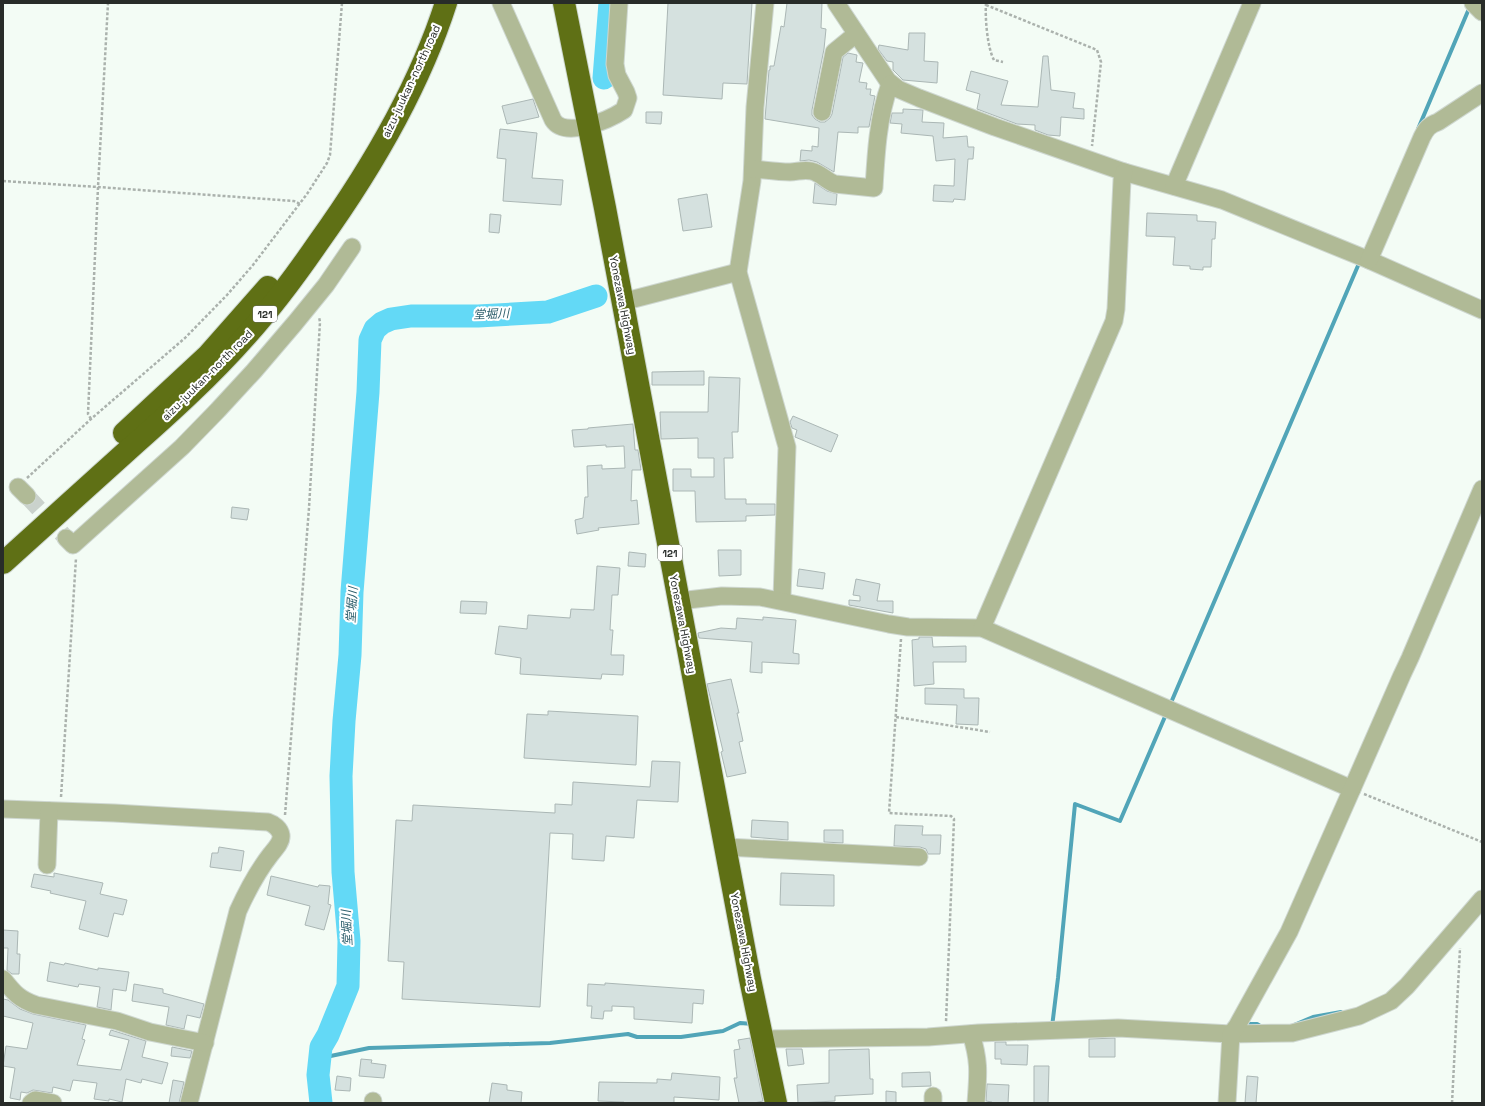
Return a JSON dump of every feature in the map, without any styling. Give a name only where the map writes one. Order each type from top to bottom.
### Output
[{"type":"highway","name":"aizu-juukan-north road","points":[[3,543],[161,400],[208,355],[283,269],[332,199],[390,98],[430,3]]},
{"type":"highway","name":"aizu-juukan-north road","points":[[3,563],[185,399],[247,335],[290,283],[343,209],[380,148],[427,53],[446,3]]},
{"type":"highway","name":"Yonezawa Highway","points":[[564,3],[587,125],[605,208],[750,979],[776,1103]]},
{"type":"street","points":[[501,3],[555,123],[561,128],[587,125],[614,117],[624,110],[628,98],[617,75],[615,64],[620,3]]},
{"type":"street","points":[[764,3],[755,107],[753,169],[749,207],[738,272],[787,447],[782,598]]},
{"type":"street","points":[[836,3],[890,84],[904,91],[943,108],[1124,172],[1222,200],[1369,260],[1482,310]]},
{"type":"street","points":[[1174,186],[1252,3]]},
{"type":"street","points":[[1474,3],[1482,12]]},
{"type":"street","points":[[822,112],[834,52],[856,34]]},
{"type":"street","points":[[753,169],[792,172],[799,170],[810,170],[835,184],[874,188],[878,131],[883,102],[890,84]]},
{"type":"street","points":[[1369,260],[1427,128],[1431,124],[1438,122],[1482,93]]},
{"type":"street","points":[[982,628],[1114,321],[1116,309],[1122,180],[1124,172]]},
{"type":"street","points":[[69,542],[182,447],[254,371],[312,303],[352,246]]},
{"type":"street","points":[[622,302],[738,272]]},
{"type":"street","points":[[1227,1103],[1230,1034],[1237,1026],[1289,932],[1482,489]]},
{"type":"street","points":[[679,601],[722,596],[760,597],[861,619],[902,626],[982,628],[1352,789]]},
{"type":"street","points":[[3,809],[268,822],[276,827],[281,834],[280,842],[261,867],[246,892],[238,911],[189,1103]]},
{"type":"street","points":[[47,865],[54,811]]},
{"type":"street","points":[[726,847],[919,857]]},
{"type":"street","points":[[763,1040],[946,1036],[1118,1028],[1230,1034],[1292,1033],[1359,1016],[1397,997],[1482,899]]},
{"type":"street","points":[[3,979],[14,992],[24,1000],[36,1005],[117,1021],[150,1032],[205,1043]]},
{"type":"street","points":[[971,1034],[977,1052],[978,1066],[976,1103]]},
{"type":"street","points":[[31,1103],[35,1100],[53,1103]]},
{"type":"path","points":[[91,420],[88,414],[108,3]]},
{"type":"path","points":[[23,492],[91,420],[185,338],[211,311],[253,265],[300,204],[327,163],[330,155],[342,3]]},
{"type":"path","points":[[1003,62],[994,60],[991,55],[986,4],[1098,50],[1101,62],[1093,142],[1089,159]]},
{"type":"path","points":[[3,181],[294,201],[300,204]]},
{"type":"path","points":[[276,827],[284,818],[309,508],[320,322],[318,313],[312,303]]},
{"type":"path","points":[[54,811],[77,554],[69,542]]},
{"type":"path","points":[[902,626],[889,813],[951,816],[954,819],[946,1036]]},
{"type":"path","points":[[896,718],[990,732]]},
{"type":"path","points":[[1352,789],[1482,842]]},
{"type":"path","points":[[1452,1103],[1461,923]]},
{"type":"building","points":[[668,3],[752,3],[747,84],[723,83],[722,99],[663,95]]},
{"type":"building","points":[[787,3],[822,3],[821,28],[826,29],[824,49],[812,110],[812,115],[815,119],[820,122],[825,122],[832,114],[843,57],[848,53],[857,55],[856,62],[863,63],[859,82],[867,83],[866,89],[871,89],[870,95],[875,96],[869,127],[858,127],[858,133],[838,132],[834,172],[817,162],[809,160],[800,161],[801,150],[812,151],[812,146],[818,147],[819,128],[765,119],[769,70],[770,66],[774,66],[781,26],[784,27]]},
{"type":"building","points":[[909,33],[925,33],[924,61],[938,62],[937,83],[903,80],[893,70],[893,62],[887,61],[878,49],[879,45],[908,50]]},
{"type":"building","points":[[1043,56],[1048,56],[1051,90],[1075,93],[1073,108],[1084,109],[1084,119],[1061,117],[1060,136],[1048,135],[1035,130],[1035,125],[1017,124],[977,109],[980,94],[966,90],[971,71],[1008,81],[1001,105],[1038,107]]},
{"type":"building","points":[[533,99],[539,117],[507,124],[502,106]]},
{"type":"building","points":[[903,109],[923,110],[922,122],[944,123],[943,138],[967,136],[968,147],[974,147],[973,159],[968,159],[965,200],[954,199],[953,202],[933,201],[934,185],[954,186],[955,159],[936,161],[933,136],[901,133],[902,124],[890,123],[892,113],[903,113]]},
{"type":"building","points":[[646,112],[662,112],[661,124],[646,123]]},
{"type":"building","points":[[500,129],[537,133],[532,178],[563,180],[561,205],[503,201],[506,159],[497,158]]},
{"type":"building","points":[[815,183],[827,191],[837,194],[836,205],[813,203]]},
{"type":"building","points":[[707,194],[712,227],[683,231],[678,199]]},
{"type":"building","points":[[1147,213],[1197,215],[1197,221],[1216,222],[1215,239],[1212,239],[1211,267],[1203,267],[1203,270],[1190,269],[1190,266],[1173,265],[1175,237],[1146,236]]},
{"type":"building","points":[[490,214],[501,215],[499,233],[489,232]]},
{"type":"building","points":[[704,371],[704,385],[652,385],[652,372]]},
{"type":"building","points":[[709,377],[740,378],[738,432],[732,432],[733,458],[724,458],[725,499],[746,499],[746,504],[775,504],[775,515],[746,516],[746,521],[696,522],[695,491],[673,491],[673,469],[691,469],[691,477],[714,477],[714,458],[698,458],[698,438],[661,439],[660,412],[708,412]]},
{"type":"building","points":[[793,416],[838,435],[831,452],[795,437],[797,430],[792,428],[790,422]]},
{"type":"building","points":[[633,424],[635,450],[638,450],[641,470],[632,470],[631,501],[637,500],[639,524],[598,528],[599,530],[577,534],[575,520],[583,518],[585,497],[588,497],[587,466],[602,465],[602,469],[625,468],[624,446],[606,447],[606,445],[574,447],[572,430]]},
{"type":"building","points":[[232,507],[249,509],[247,520],[231,518]]},
{"type":"building","points":[[718,550],[741,550],[741,575],[719,576]]},
{"type":"building","points":[[629,552],[646,554],[645,567],[628,566]]},
{"type":"building","points":[[597,566],[620,568],[618,595],[612,595],[610,630],[613,630],[611,655],[624,655],[623,675],[602,674],[601,679],[520,674],[521,658],[495,654],[499,626],[527,629],[528,615],[570,618],[571,609],[594,610]]},
{"type":"building","points":[[799,569],[825,573],[823,589],[797,586]]},
{"type":"building","points":[[856,579],[880,584],[877,601],[893,601],[893,613],[849,605],[849,600],[860,601],[860,596],[853,595]]},
{"type":"building","points":[[461,601],[487,602],[486,614],[460,613]]},
{"type":"building","points":[[763,617],[796,620],[793,653],[799,654],[799,664],[762,662],[762,673],[750,672],[752,642],[699,638],[698,633],[721,628],[736,629],[737,618],[763,620]]},
{"type":"building","points":[[919,637],[932,637],[933,647],[966,646],[966,662],[933,662],[934,684],[914,686],[912,640],[919,639]]},
{"type":"building","points":[[731,679],[739,713],[737,713],[743,741],[739,742],[746,773],[727,777],[721,752],[723,751],[707,684]]},
{"type":"building","points":[[925,688],[964,689],[964,698],[979,698],[978,725],[956,724],[957,705],[925,704]]},
{"type":"building","points":[[548,711],[638,716],[636,765],[524,758],[527,714],[548,715]]},
{"type":"building","points":[[652,761],[680,762],[678,802],[637,800],[634,838],[606,836],[604,861],[572,859],[573,834],[550,833],[540,1007],[402,999],[404,962],[388,961],[396,820],[412,821],[413,805],[555,813],[555,804],[572,805],[573,782],[650,787]]},
{"type":"building","points":[[752,820],[788,822],[788,840],[751,837]]},
{"type":"building","points":[[895,825],[923,826],[922,835],[941,835],[940,854],[928,854],[926,849],[920,847],[894,846]]},
{"type":"building","points":[[824,830],[843,830],[843,843],[824,842]]},
{"type":"building","points":[[219,847],[244,851],[241,871],[210,867],[212,853],[218,853]]},
{"type":"building","points":[[54,873],[103,883],[100,894],[127,900],[123,915],[114,913],[108,937],[79,929],[86,901],[31,887],[34,874],[54,877]]},
{"type":"building","points":[[781,873],[834,875],[834,906],[780,905]]},
{"type":"building","points":[[271,876],[318,887],[319,885],[330,886],[328,904],[331,905],[324,930],[305,925],[310,906],[267,895]]},
{"type":"building","points":[[3,930],[18,931],[17,954],[20,954],[19,974],[12,974],[7,970],[8,948],[3,948]]},
{"type":"building","points":[[50,962],[64,965],[65,963],[98,970],[98,968],[129,972],[126,991],[113,989],[111,1010],[97,1007],[100,987],[79,984],[78,987],[47,981]]},
{"type":"building","points":[[605,983],[704,990],[703,1004],[693,1003],[692,1023],[634,1019],[634,1007],[612,1006],[612,1011],[604,1011],[603,1019],[591,1018],[592,1006],[587,1006],[588,984],[605,985]]},
{"type":"building","points":[[134,984],[163,989],[163,993],[204,1004],[200,1018],[187,1015],[184,1029],[166,1025],[169,1007],[132,1001]]},
{"type":"building","points":[[3,999],[8,1000],[20,1009],[33,1014],[86,1025],[82,1039],[85,1040],[77,1065],[121,1070],[129,1040],[109,1035],[111,1030],[146,1041],[142,1057],[168,1063],[162,1084],[142,1079],[141,1083],[126,1079],[122,1102],[109,1099],[109,1101],[94,1099],[97,1083],[73,1080],[70,1091],[53,1087],[52,1093],[33,1090],[27,1093],[21,1092],[20,1100],[10,1098],[15,1068],[3,1066],[6,1046],[27,1049],[33,1023],[3,1016]]},
{"type":"building","points":[[750,1038],[763,1101],[754,1103],[739,1103],[734,1078],[737,1078],[734,1050],[740,1049],[738,1040]]},
{"type":"building","points":[[1115,1038],[1115,1057],[1089,1057],[1089,1039]]},
{"type":"building","points":[[995,1042],[1006,1042],[1006,1045],[1028,1045],[1027,1065],[1001,1064],[1001,1059],[995,1059]]},
{"type":"building","points":[[172,1047],[192,1051],[190,1058],[171,1056]]},
{"type":"building","points":[[786,1049],[802,1049],[804,1064],[788,1066]]},
{"type":"building","points":[[869,1049],[870,1079],[873,1079],[873,1094],[835,1096],[835,1101],[798,1103],[797,1085],[829,1083],[829,1050]]},
{"type":"building","points":[[361,1059],[372,1060],[371,1063],[386,1065],[384,1078],[359,1076]]},
{"type":"building","points":[[1034,1066],[1049,1066],[1048,1103],[1034,1103]]},
{"type":"building","points":[[930,1072],[931,1086],[902,1087],[902,1073]]},
{"type":"building","points":[[672,1073],[720,1077],[719,1100],[674,1097],[674,1103],[623,1103],[624,1102],[598,1101],[599,1082],[657,1083],[657,1079],[671,1080]]},
{"type":"building","points":[[337,1076],[351,1078],[350,1091],[335,1090]]},
{"type":"building","points":[[1247,1076],[1258,1077],[1256,1103],[1245,1103]]},
{"type":"building","points":[[173,1080],[184,1082],[179,1103],[169,1103]]},
{"type":"building","points":[[492,1083],[507,1085],[507,1090],[522,1092],[521,1103],[489,1103]]},
{"type":"building","points":[[987,1084],[1009,1085],[1008,1103],[992,1103],[986,1101]]},
{"type":"building","points":[[886,1091],[896,1092],[896,1103],[886,1103]]},
{"type":"waterway","name":"堂堀川","points":[[604,78],[610,3]]},
{"type":"waterway","points":[[1418,129],[1471,7]]},
{"type":"waterway","points":[[1170,705],[1360,261]]},
{"type":"waterway","name":"堂堀川","points":[[321,1103],[318,1075],[321,1047],[328,1035],[348,986],[349,941],[343,872],[341,776],[350,655],[352,592],[368,392],[370,340],[375,329],[382,323],[391,319],[411,316],[478,316],[548,312],[596,296]]},
{"type":"waterway","points":[[1052,1027],[1075,804],[1120,821],[1167,712]]},
{"type":"waterway","points":[[1294,1025],[1313,1017],[1341,1012]]},
{"type":"waterway","points":[[321,1058],[369,1048],[550,1043],[628,1034],[637,1037],[681,1037],[723,1031],[740,1023],[753,1024]]},
{"type":"waterway","points":[[1244,1024],[1257,1024],[1262,1027]]},
{"type":"tunnel","points":[[27,496],[66,538]]}]
